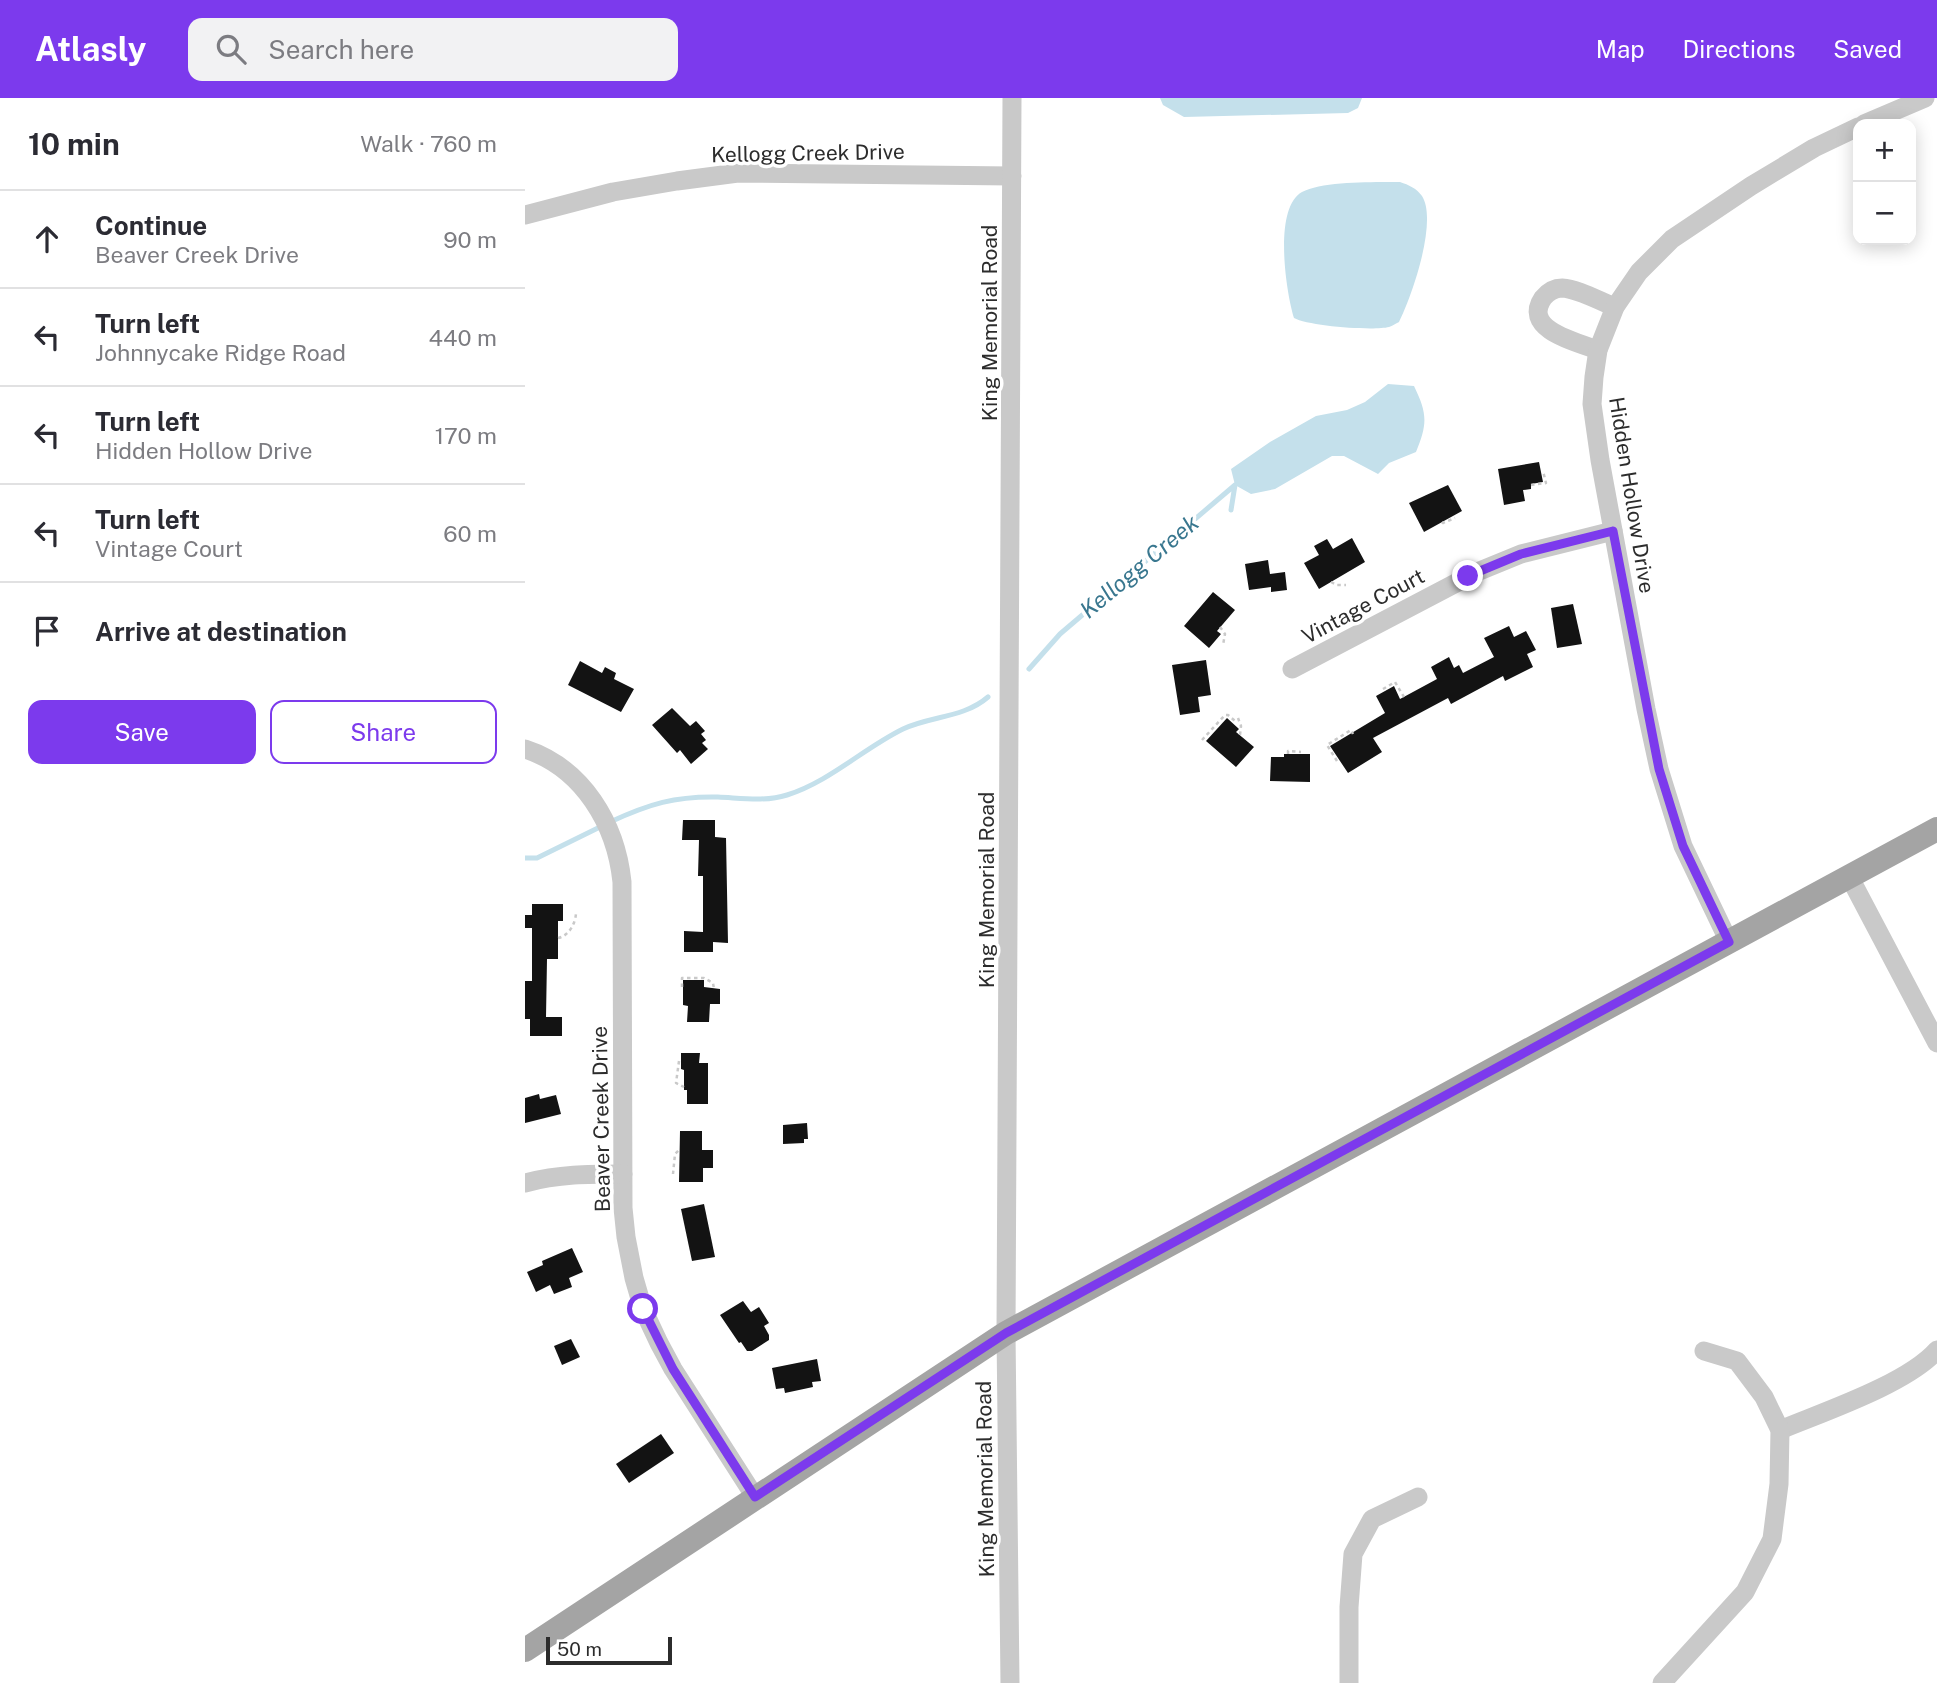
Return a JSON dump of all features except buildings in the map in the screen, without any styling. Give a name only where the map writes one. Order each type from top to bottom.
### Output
[{"type":"main road","points":[[525,1650],[1006,1333],[1937,829]]},
{"type":"street","name":"King Memorial Road","points":[[1010,1683],[1006,1333],[1012,98]]},
{"type":"street","points":[[1876,119],[1925,98]]},
{"type":"street","name":"Hidden Hollow Drive","points":[[1729,942],[1683,846],[1659,769],[1613,531],[1592,404],[1598,350],[1615,307],[1639,272],[1672,239],[1751,186],[1814,148],[1853,129]]},
{"type":"street","name":"Kellogg Creek Drive","points":[[525,215],[613,192],[738,173],[1012,176]]},
{"type":"street","points":[[1598,350],[1549,331],[1541,321],[1541,304],[1552,290],[1563,288],[1615,307]]},
{"type":"street","name":"Vintage Court","points":[[1292,669],[1477,572],[1521,554],[1613,531]]},
{"type":"street","name":"Beaver Creek Drive","points":[[525,749],[548,760],[591,796],[614,839],[622,881],[623,1174],[626,1237],[634,1278],[643,1309],[673,1369],[755,1497]]},
{"type":"street","points":[[1849,876],[1937,1043]]},
{"type":"street","points":[[525,1183],[578,1174],[623,1174]]},
{"type":"street","points":[[1780,1430],[1877,1390],[1929,1360],[1937,1350]]},
{"type":"street","points":[[1662,1683],[1745,1592],[1772,1539],[1779,1484],[1780,1430],[1764,1397],[1737,1361],[1704,1351]]},
{"type":"street","points":[[1349,1683],[1349,1607],[1353,1553],[1372,1519],[1418,1497]]},
{"type":"path","points":[[1531,485],[1546,483],[1543,471]]},
{"type":"path","points":[[1443,522],[1455,518]]},
{"type":"path","points":[[1331,582],[1346,585]]},
{"type":"path","points":[[1220,627],[1225,634],[1223,645]]},
{"type":"path","points":[[1383,689],[1395,682],[1403,697]]},
{"type":"path","points":[[1202,740],[1225,715],[1237,720],[1241,726],[1240,735]]},
{"type":"path","points":[[1337,761],[1327,745],[1351,730],[1353,734]]},
{"type":"path","points":[[1288,754],[1288,751],[1301,752]]},
{"type":"path","points":[[558,938],[565,936],[574,925],[576,912]]},
{"type":"path","points":[[682,987],[682,978],[704,978],[713,983],[714,989]]},
{"type":"path","points":[[678,1061],[676,1083],[684,1087]]},
{"type":"path","points":[[673,1174],[675,1154],[679,1150]]},
{"type":"water","points":[[1160,98],[1362,98],[1358,108],[1348,113],[1184,117],[1163,105]]},
{"type":"water","points":[[1400,182],[1412,187],[1422,196],[1427,223],[1416,277],[1399,322],[1389,327],[1356,328],[1294,318],[1284,251],[1287,215],[1293,201],[1302,192],[1322,186]]},
{"type":"water","points":[[1388,384],[1414,386],[1418,395],[1424,411],[1424,425],[1416,452],[1389,463],[1378,474],[1344,456],[1332,456],[1275,489],[1251,494],[1235,485],[1231,469],[1270,442],[1316,416],[1347,410],[1365,402]]},
{"type":"waterway","name":"Kellogg Creek","points":[[1029,669],[1060,634],[1235,485],[1231,510]]},
{"type":"waterway","name":"Kellogg Creek","points":[[610,822],[637,810],[675,800],[703,797],[762,799],[787,795],[817,782],[903,729],[958,713],[988,697]]},
{"type":"waterway","name":"Kellogg Creek","points":[[525,858],[537,858],[602,826]]},
{"type":"route","points":[[643,1309],[673,1369],[755,1497],[1006,1333],[1729,942],[1683,846],[1659,769],[1613,531],[1521,554],[1468,576]]}]
